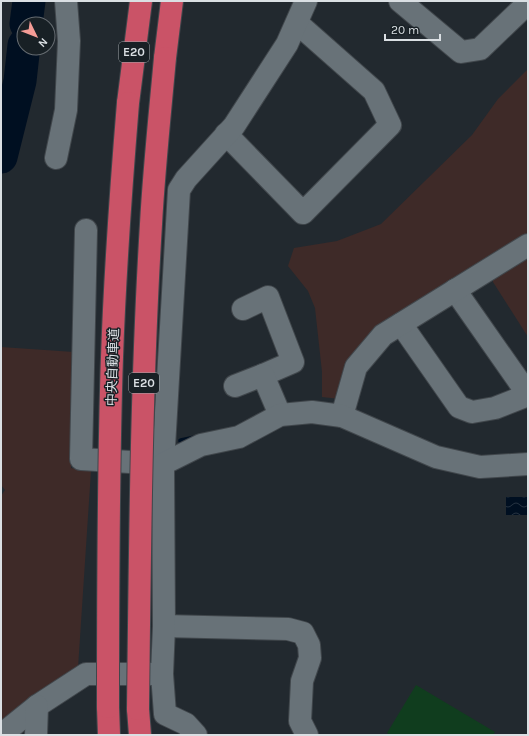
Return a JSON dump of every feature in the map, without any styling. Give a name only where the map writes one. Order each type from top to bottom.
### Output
[{"type":"highway","name":"中央自動車道","points":[[109,735],[108,521],[112,358],[118,223],[128,103],[141,1]]},
{"type":"highway","name":"E20","points":[[140,735],[138,709],[140,523],[145,357],[151,224],[164,58],[172,1]]},
{"type":"street","points":[[56,158],[66,102],[70,41],[66,1]]},
{"type":"street","points":[[196,735],[186,724],[165,714],[162,674],[164,626],[163,464],[179,190],[186,179],[234,126],[287,44],[306,1]]},
{"type":"street","points":[[400,1],[461,52],[480,49],[528,3]]},
{"type":"street","points":[[226,134],[304,213],[390,125],[374,91],[297,23]]},
{"type":"street","points":[[86,230],[81,459],[163,464],[201,444],[239,437],[280,415],[312,412],[342,416],[436,457],[480,467],[528,464]]},
{"type":"street","points":[[342,416],[356,367],[383,335],[528,245]]},
{"type":"street","points":[[401,324],[459,407],[472,412],[495,408],[523,397],[525,390],[455,290]]},
{"type":"street","points":[[235,386],[263,376],[293,362],[268,297],[243,309]]},
{"type":"street","points":[[263,376],[280,415]]},
{"type":"street","points":[[164,626],[288,629],[303,633],[309,645],[310,658],[302,681],[300,721],[307,735]]},
{"type":"street","points":[[1,735],[37,706],[86,674],[162,674]]},
{"type":"street","points":[[36,735],[37,706]]},
{"type":"shaded area","points":[[528,69],[528,235],[386,324],[340,399],[322,397],[322,372],[315,308],[308,291],[288,266],[294,248],[337,241],[381,224],[472,135],[498,99]]},
{"type":"shaded area","points":[[528,253],[528,337],[493,282],[493,276]]},
{"type":"shaded area","points":[[1,347],[74,352],[71,468],[91,471],[78,668],[1,727],[1,496],[5,490],[1,485]]},
{"type":"green space","points":[[416,685],[495,732],[493,735],[390,735],[387,733]]},
{"type":"water","points":[[506,497],[528,497],[528,515],[506,515]]},
{"type":"waterway","points":[[27,16],[29,1]]},
{"type":"waterway","points":[[1,157],[20,81],[23,56]]},
{"type":"waterway","points":[[181,441],[195,438]]}]
